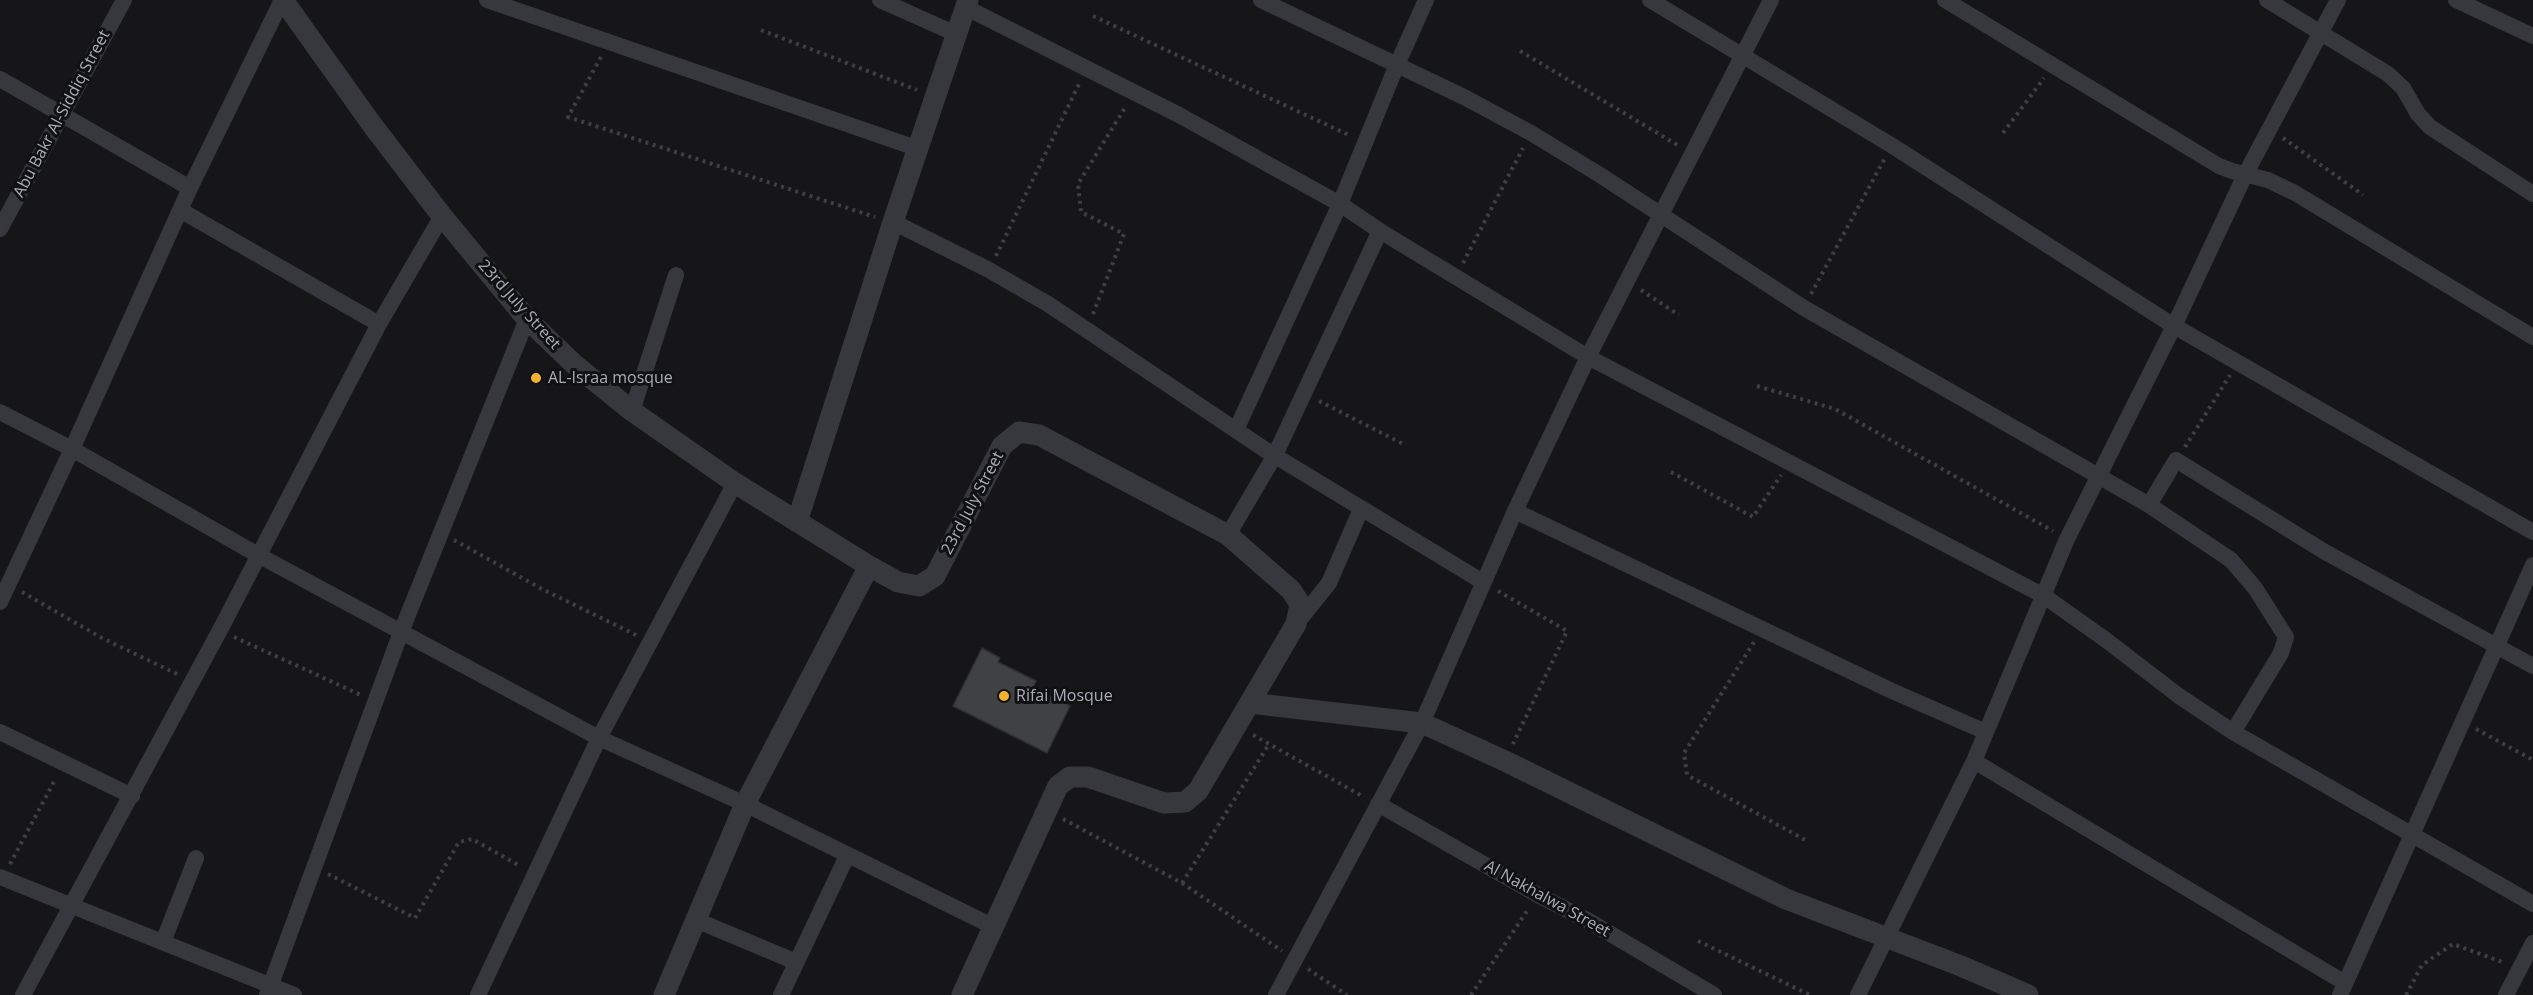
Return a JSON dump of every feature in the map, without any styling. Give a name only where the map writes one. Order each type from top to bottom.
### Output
[{"type":"street","name":"Abu Bakr Al-Siddiq Street","points":[[0,229],[124,0]]},
{"type":"street","points":[[0,602],[190,188],[282,0]]},
{"type":"street","name":"23rd July Street","points":[[282,0],[373,126],[442,216],[527,319],[575,365],[632,411],[735,483],[797,522],[898,582],[919,586],[935,576],[1002,446],[1019,432],[1039,435],[1228,535],[1291,590],[1300,604],[1296,624]]},
{"type":"street","points":[[487,0],[919,149]]},
{"type":"street","points":[[880,0],[956,34]]},
{"type":"street","points":[[1261,0],[1531,133],[1804,308],[2149,505],[2240,568],[2263,599],[2286,637],[2281,653],[2234,732]]},
{"type":"street","points":[[1236,429],[1340,204],[1426,0]]},
{"type":"street","points":[[1650,0],[1891,145],[2236,364],[2533,532]]},
{"type":"street","points":[[1276,995],[1422,723],[1515,511],[1588,357],[1771,0]]},
{"type":"street","points":[[1945,0],[2219,166],[2268,180],[2295,193],[2533,337]]},
{"type":"street","points":[[2267,0],[2396,80],[2422,120],[2439,134],[2533,194]]},
{"type":"street","points":[[1858,995],[1974,761],[2067,539],[2174,326],[2246,175],[2338,0]]},
{"type":"street","points":[[2456,0],[2533,36]]},
{"type":"street","points":[[797,522],[966,4],[1135,92],[1340,204],[1380,231],[1588,357],[2044,596],[2179,696],[2234,732],[2533,904]]},
{"type":"street","points":[[0,80],[190,188]]},
{"type":"street","points":[[180,210],[379,324]]},
{"type":"street","points":[[23,995],[132,796],[379,324],[442,216]]},
{"type":"street","points":[[893,222],[989,270],[1088,328],[1275,455],[1483,582]]},
{"type":"street","points":[[1228,535],[1275,455],[1306,393],[1380,231]]},
{"type":"street","points":[[632,411],[676,275]]},
{"type":"street","points":[[269,990],[401,632],[527,319]]},
{"type":"street","points":[[0,412],[72,449],[258,555],[599,738],[746,804],[994,927]]},
{"type":"street","points":[[2149,505],[2176,460],[2325,552],[2533,666]]},
{"type":"street","points":[[478,995],[599,738],[735,483]]},
{"type":"street","points":[[962,995],[1058,786],[1070,777],[1088,777],[1164,803],[1185,802],[1198,791],[1296,624],[1329,583],[1361,509]]},
{"type":"street","points":[[1515,511],[1892,691],[1986,732]]},
{"type":"street","points":[[1974,761],[2342,989],[2533,565]]},
{"type":"street","points":[[664,995],[746,804],[869,566]]},
{"type":"street","points":[[1250,703],[1422,723],[1505,761],[1735,876],[1835,920],[2028,995]]},
{"type":"street","points":[[0,732],[132,796]]},
{"type":"street","name":"Al Nakhalwa Street","points":[[1378,804],[1538,895],[1587,920],[1714,995]]},
{"type":"street","points":[[782,995],[847,856]]},
{"type":"street","points":[[163,942],[196,858]]},
{"type":"street","points":[[1,877],[163,942],[269,990],[294,995]]},
{"type":"street","points":[[696,920],[796,962]]},
{"type":"street","points":[[2506,995],[2533,943]]},
{"type":"path","points":[[1093,16],[1365,143]]},
{"type":"path","points":[[761,30],[936,97]]},
{"type":"path","points":[[609,43],[568,117],[893,222]]},
{"type":"path","points":[[1520,51],[1693,155]]},
{"type":"path","points":[[2003,133],[2053,65]]},
{"type":"path","points":[[989,270],[1087,68]]},
{"type":"path","points":[[1088,328],[1124,234],[1081,212],[1078,184],[1135,92]]},
{"type":"path","points":[[2271,130],[2363,195]]},
{"type":"path","points":[[1455,277],[1531,133]]},
{"type":"path","points":[[1804,308],[1891,145]]},
{"type":"path","points":[[1627,281],[1679,315]]},
{"type":"path","points":[[2176,460],[2236,364]]},
{"type":"path","points":[[1757,386],[1835,409],[2067,539]]},
{"type":"path","points":[[1306,393],[1342,414],[1403,444]]},
{"type":"path","points":[[1671,472],[1753,517],[1789,462]]},
{"type":"path","points":[[440,532],[542,589],[650,642]]},
{"type":"path","points":[[1483,582],[1567,631],[1505,761]]},
{"type":"path","points":[[8,584],[102,638],[192,682]]},
{"type":"path","points":[[1763,628],[1684,753],[1687,776],[1807,841]]},
{"type":"path","points":[[220,630],[375,701]]},
{"type":"path","points":[[2462,722],[2533,760]]},
{"type":"path","points":[[1237,726],[1378,804]]},
{"type":"path","points":[[1182,883],[1269,744]]},
{"type":"path","points":[[1,877],[65,763]]},
{"type":"path","points":[[1046,810],[1182,883],[1347,995]]},
{"type":"path","points":[[314,867],[415,918],[459,842],[472,838],[534,874]]},
{"type":"path","points":[[1471,995],[1538,895]]},
{"type":"path","points":[[1698,941],[1810,995]]},
{"type":"path","points":[[2406,995],[2422,965],[2453,944],[2520,969]]},
{"type":"building","name":"Rifai Mosque","points":[[982,648],[1000,658],[998,662],[1036,681],[1033,687],[1070,706],[1047,753],[953,706]]},
{"type":"place","name":"AL-Israa mosque","points":[[536,378]]},
{"type":"place","name":"Rifai Mosque","points":[[1004,696]]}]
